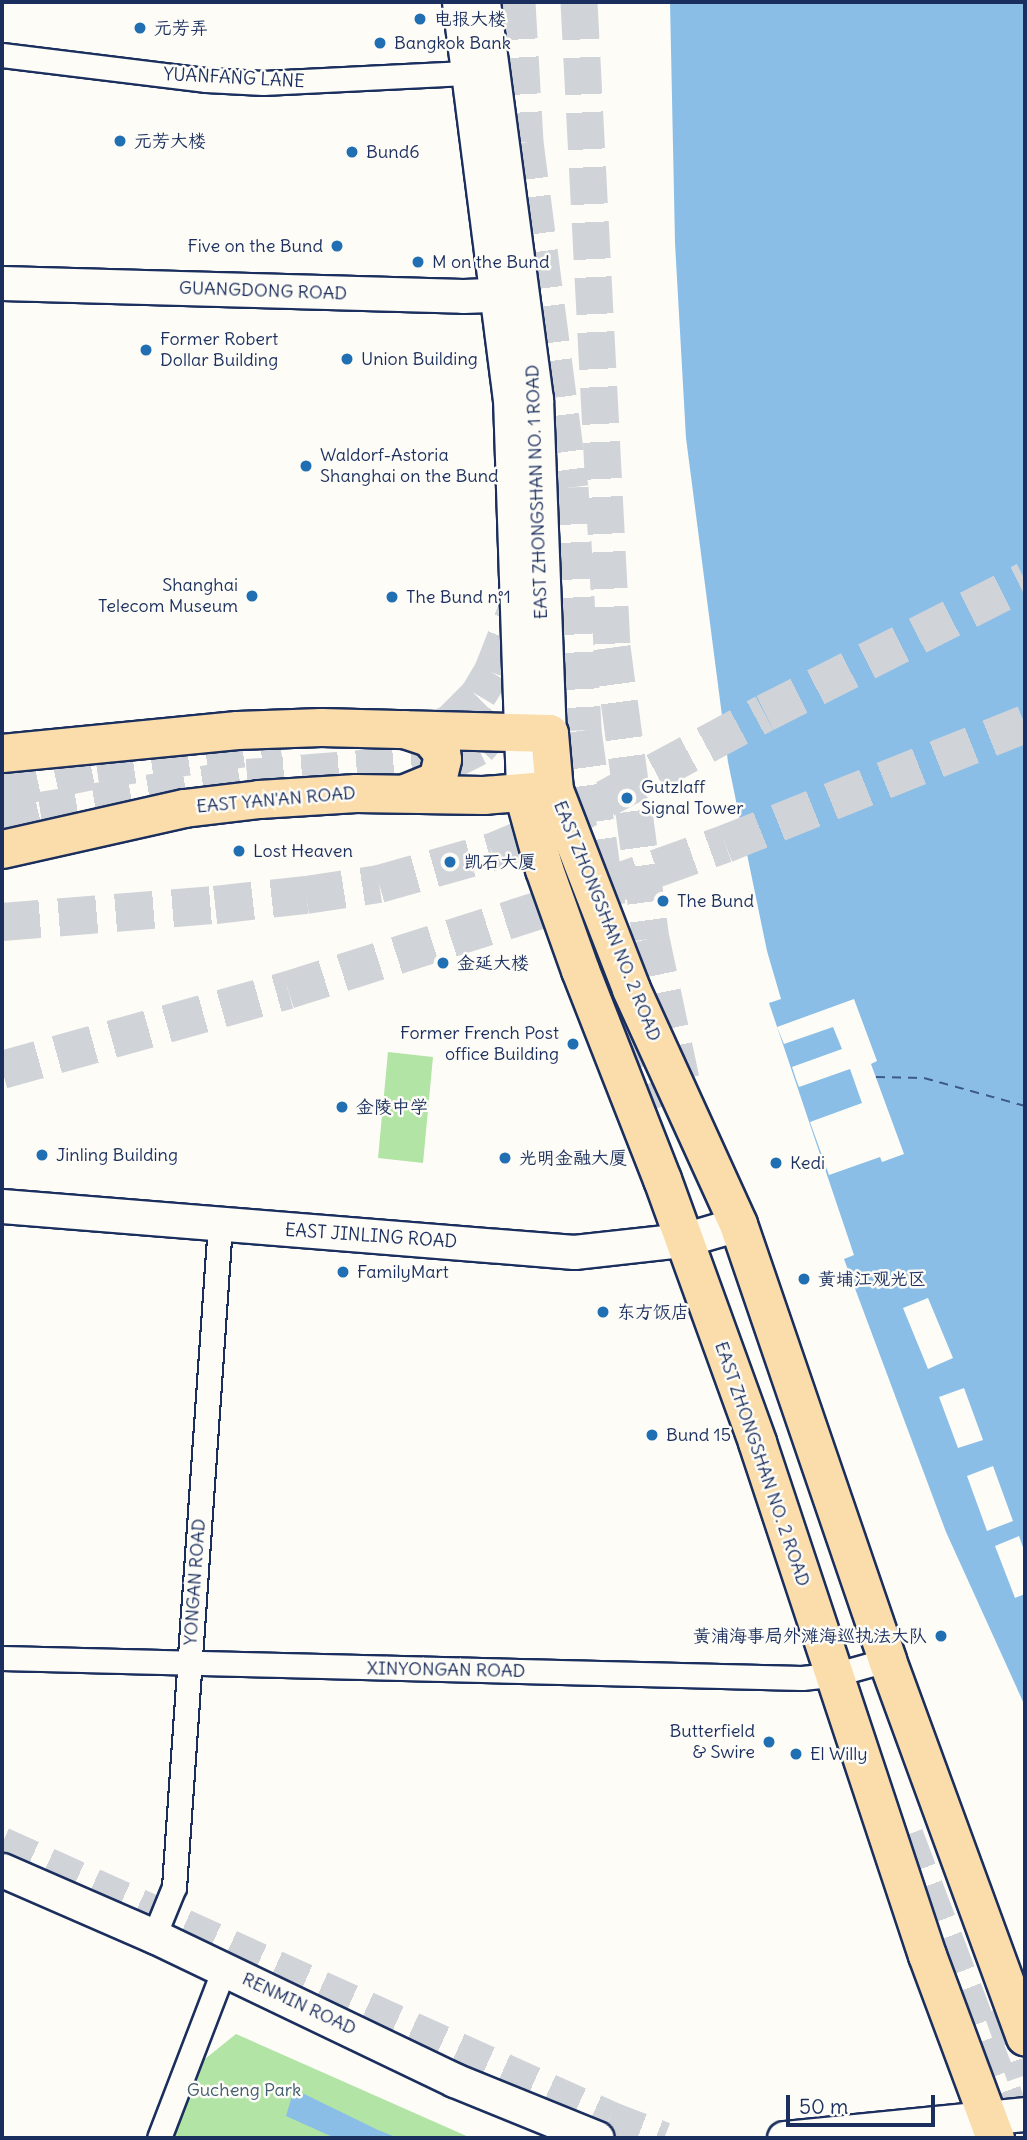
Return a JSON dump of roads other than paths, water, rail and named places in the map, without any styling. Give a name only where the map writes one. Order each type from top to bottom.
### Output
[{"type":"main road","name":"EAST ZHONGSHAN NO. 1 ROAD","points":[[459,2],[466,73],[511,295]]},
{"type":"main road","name":"EAST ZHONGSHAN NO. 1 ROAD","points":[[483,2],[511,295],[514,449],[534,733]]},
{"type":"main road","name":"GUANGDONG ROAD","points":[[2,283],[511,295]]},
{"type":"main road","points":[[2,753],[237,730],[321,727],[534,733],[538,791]]},
{"type":"main road","points":[[403,729],[429,737],[441,751],[442,759],[438,776],[432,782],[405,793]]},
{"type":"main road","name":"EAST YAN'AN ROAD","points":[[2,849],[184,808],[310,795],[538,791]]},
{"type":"main road","name":"EAST ZHONGSHAN NO. 2 ROAD","points":[[538,791],[737,1224],[887,1660],[1025,2036]]},
{"type":"main road","name":"EAST ZHONGSHAN NO. 2 ROAD","points":[[538,791],[544,869],[757,1442],[833,1675],[991,2128]]},
{"type":"main road","name":"EAST JINLING ROAD","points":[[2,1206],[575,1252],[683,1240],[737,1224]]},
{"type":"main road","name":"RENMIN ROAD","points":[[2,1870],[154,1936],[454,2080],[597,2138]]},
{"type":"main road","points":[[784,2138],[991,2128],[1025,2114]]},
{"type":"street","name":"YUANFANG LANE","points":[[2,55],[206,80],[264,83],[466,73]]},
{"type":"street","name":"YONGAN ROAD","points":[[154,1936],[174,1887],[220,1224]]},
{"type":"street","name":"XINYONGAN ROAD","points":[[2,1658],[189,1665],[802,1678],[833,1675],[887,1660]]},
{"type":"street","points":[[159,2138],[224,1969]]},
{"type":"water","points":[[670,2],[1025,2],[1025,1706],[946,1532],[844,1259],[854,1255],[769,1003],[781,999],[767,951],[728,762],[686,438],[675,243]]},
{"type":"water","points":[[294,2089],[398,2138],[335,2138],[286,2116]]},
{"type":"tunnel","points":[[517,2],[525,142],[570,487],[583,730],[607,905]]},
{"type":"tunnel","points":[[579,2],[612,647],[651,938],[681,1079]]},
{"type":"tunnel","points":[[2,922],[306,895],[379,884],[492,852],[555,826],[765,713],[1025,581]]},
{"type":"tunnel","points":[[418,733],[430,732],[451,722],[478,695],[492,672],[518,605]]},
{"type":"tunnel","points":[[2,819],[40,810],[247,777],[450,761],[478,747],[509,713]]},
{"type":"tunnel","points":[[2,1070],[288,990],[549,907],[725,844],[1025,724]]},
{"type":"tunnel","points":[[2,790],[97,770],[280,743]]},
{"type":"tunnel","points":[[618,973],[627,1032],[649,1110]]},
{"type":"tunnel","points":[[905,1835],[1020,2138]]},
{"type":"tunnel","points":[[2,1843],[610,2117],[664,2138]]},
{"type":"tunnel","points":[[1001,2007],[1025,2075]]},
{"type":"place","name":"电报大楼","points":[[420,19]]},
{"type":"place","name":"元芳弄","points":[[140,28]]},
{"type":"place","name":"Bangkok Bank","points":[[380,43]]},
{"type":"place","name":"元芳大楼","points":[[120,141]]},
{"type":"place","name":"Bund6","points":[[352,152]]},
{"type":"place","name":"Five on the Bund","points":[[337,246]]},
{"type":"place","name":"M on the Bund","points":[[418,262]]},
{"type":"place","name":"Former Robert Dollar Building","points":[[146,350]]},
{"type":"place","name":"Union Building","points":[[347,359]]},
{"type":"place","name":"Waldorf-Astoria Shanghai on the Bund","points":[[306,466]]},
{"type":"place","name":"Shanghai Telecom Museum","points":[[252,596]]},
{"type":"place","name":"The Bund n°1","points":[[392,597]]},
{"type":"place","name":"Gutzlaff Signal Tower","points":[[627,798]]},
{"type":"place","name":"Lost Heaven","points":[[239,851]]},
{"type":"place","name":"凯石大厦","points":[[450,862]]},
{"type":"place","name":"The Bund","points":[[663,901]]},
{"type":"place","name":"金延大楼","points":[[443,963]]},
{"type":"place","name":"Former French Post office Building","points":[[573,1044]]},
{"type":"place","name":"金陵中学","points":[[342,1107]]},
{"type":"place","name":"Jinling Building","points":[[42,1155]]},
{"type":"place","name":"光明金融大厦","points":[[505,1158]]},
{"type":"place","name":"Kedi","points":[[776,1163]]},
{"type":"place","name":"FamilyMart","points":[[343,1272]]},
{"type":"place","name":"黄埔江观光区","points":[[804,1279]]},
{"type":"place","name":"东方饭店","points":[[603,1312]]},
{"type":"place","name":"Bund 15","points":[[652,1435]]},
{"type":"place","name":"黄浦海事局外滩海巡执法大队","points":[[941,1636]]},
{"type":"place","name":"Butterfield & Swire","points":[[769,1742]]},
{"type":"place","name":"El Willy","points":[[796,1754]]},
{"type":"park label","name":"Gucheng Park","points":[[244,2090]]}]
